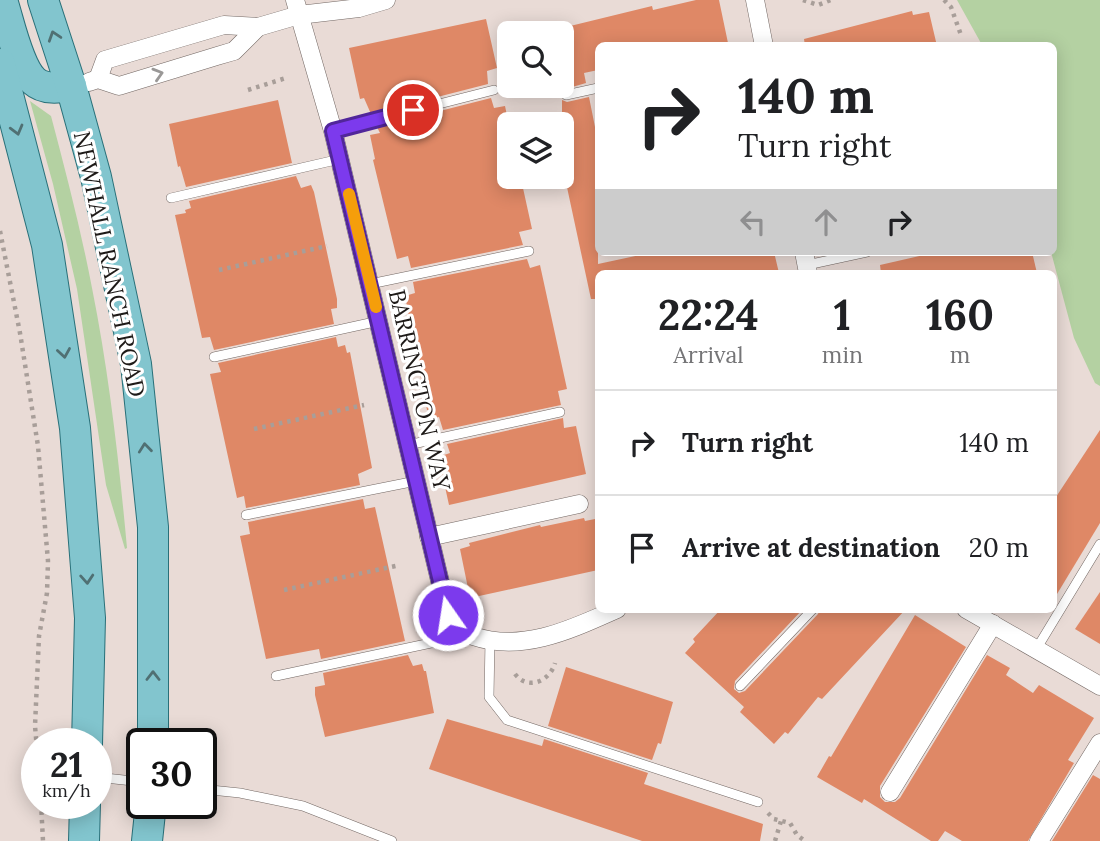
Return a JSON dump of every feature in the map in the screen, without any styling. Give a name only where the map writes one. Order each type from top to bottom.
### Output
[{"type":"main road","points":[[2,0],[23,64],[35,81],[52,88],[85,83]]},
{"type":"main road","name":"NEWHALL RANCH ROAD","points":[[43,0],[85,83],[96,177],[136,364],[153,527],[153,728]]},
{"type":"main road","points":[[0,64],[47,245],[75,428],[90,618],[87,728]]},
{"type":"main road","points":[[84,841],[85,819]]},
{"type":"main road","points":[[147,841],[149,819]]},
{"type":"street","points":[[85,83],[119,86],[234,51],[258,27],[297,8],[359,8],[386,0]]},
{"type":"street","points":[[755,0],[763,42]]},
{"type":"street","name":"BARRINGTON WAY","points":[[297,8],[340,159],[448,615],[458,624]]},
{"type":"street","points":[[85,83],[105,60],[224,25],[258,27]]},
{"type":"street","points":[[429,537],[579,504]]},
{"type":"street","points":[[458,624],[471,636],[511,642],[558,635],[608,613]]},
{"type":"street","points":[[973,613],[1100,686]]},
{"type":"street","points":[[890,792],[993,624]]},
{"type":"street","points":[[1039,841],[1100,743]]},
{"type":"lane","points":[[574,93],[595,89]]},
{"type":"lane","points":[[333,131],[494,90]]},
{"type":"lane","points":[[171,198],[340,159]]},
{"type":"lane","points":[[370,284],[529,251]]},
{"type":"lane","points":[[807,263],[845,256]]},
{"type":"lane","points":[[214,357],[379,321]]},
{"type":"lane","points":[[408,445],[560,412]]},
{"type":"lane","points":[[246,515],[416,481]]},
{"type":"lane","points":[[1037,648],[1100,544]]},
{"type":"lane","points":[[740,686],[809,613]]},
{"type":"lane","points":[[276,676],[431,643],[458,624]]},
{"type":"lane","points":[[489,639],[489,697],[507,720],[758,802]]},
{"type":"lane","points":[[217,791],[303,806],[392,841]]},
{"type":"path","points":[[803,0],[818,5],[831,0]]},
{"type":"path","points":[[944,0],[951,6],[961,35]]},
{"type":"path","points":[[248,90],[286,78]]},
{"type":"path","points":[[0,231],[38,446],[48,561],[47,593],[39,636],[35,728]]},
{"type":"path","points":[[219,270],[327,246]]},
{"type":"path","points":[[254,429],[363,405]]},
{"type":"path","points":[[284,590],[400,565]]},
{"type":"path","points":[[515,674],[529,684],[542,680],[552,672],[555,663]]},
{"type":"path","points":[[42,819],[43,841]]},
{"type":"path","points":[[774,820],[790,823],[797,835],[805,841]]},
{"type":"path","points":[[775,841],[781,821]]},
{"type":"green space","points":[[957,0],[1100,0],[1100,386],[1095,383],[1074,338],[1052,256],[1057,256],[1057,42],[980,42]]},
{"type":"green space","points":[[30,101],[51,116],[88,266],[113,417],[125,549],[106,485],[77,289],[53,184]]},
{"type":"building","points":[[696,0],[719,0],[728,42],[595,42],[595,71],[584,73],[586,83],[574,86],[574,25],[652,6],[653,10]]},
{"type":"building","points":[[912,11],[913,15],[929,12],[936,42],[804,42],[804,39]]},
{"type":"building","points":[[486,19],[497,68],[487,71],[488,84],[371,114],[364,98],[360,99],[349,48]]},
{"type":"building","points":[[589,97],[595,127],[595,256],[598,256],[598,264],[635,256],[775,256],[778,270],[595,270],[595,299],[591,299],[567,189],[574,189],[574,112],[562,112],[562,100],[567,102]]},
{"type":"building","points":[[491,98],[494,108],[505,106],[506,112],[497,112],[497,189],[523,189],[532,229],[519,232],[523,245],[411,268],[408,256],[397,259],[373,160],[375,159],[370,135],[380,133],[377,127]]},
{"type":"building","points":[[278,100],[292,163],[186,187],[180,166],[178,167],[169,124]]},
{"type":"building","points":[[296,176],[301,188],[311,185],[314,192],[337,299],[337,308],[331,309],[334,324],[214,350],[210,337],[202,338],[175,215],[186,213],[185,210],[191,208],[189,201]]},
{"type":"building","points":[[919,256],[1033,256],[1036,270],[881,270],[880,265]]},
{"type":"building","points":[[527,259],[530,268],[540,265],[567,389],[558,391],[561,405],[443,430],[439,417],[431,419],[430,410],[427,410],[405,296],[415,293],[413,282]]},
{"type":"building","points":[[336,337],[338,347],[345,345],[347,353],[350,352],[372,468],[358,474],[360,485],[246,508],[244,496],[237,498],[210,374],[221,372],[218,363]]},
{"type":"building","points":[[563,418],[564,428],[576,426],[586,474],[449,505],[440,464],[441,456],[450,453],[447,444]]},
{"type":"building","points":[[1100,430],[1100,523],[1057,594],[1057,495]]},
{"type":"building","points":[[363,499],[365,509],[375,507],[405,641],[321,659],[319,649],[266,659],[240,536],[250,534],[248,522]]},
{"type":"building","points":[[584,518],[585,521],[595,519],[595,571],[470,598],[460,549],[470,546],[469,543],[540,525],[541,527]]},
{"type":"building","points":[[1100,592],[1100,644],[1075,629]]},
{"type":"building","points":[[717,613],[799,613],[735,681],[734,689],[739,693],[745,691],[818,613],[902,613],[822,699],[818,697],[788,734],[785,732],[774,744],[740,712],[744,707],[685,653],[695,642],[693,639]]},
{"type":"building","points":[[915,615],[966,647],[880,786],[880,797],[885,802],[895,802],[900,798],[987,655],[1010,668],[1006,675],[1033,693],[1039,685],[1094,718],[1068,760],[1074,763],[1028,841],[962,841],[945,831],[938,841],[931,841],[864,799],[862,803],[817,777]]},
{"type":"building","points":[[408,655],[413,666],[422,664],[426,671],[434,713],[325,737],[315,695],[315,687],[325,685],[323,673]]},
{"type":"building","points":[[566,667],[673,702],[661,744],[658,743],[652,760],[548,726]]},
{"type":"building","points":[[447,719],[542,746],[544,739],[648,773],[644,784],[763,824],[760,841],[642,841],[429,769]]},
{"type":"building","points":[[1093,775],[1100,779],[1100,841],[1052,841]]},
{"type":"slow traffic","points":[[349,194],[376,307]]},
{"type":"route","points":[[413,110],[333,131],[448,615]]}]
